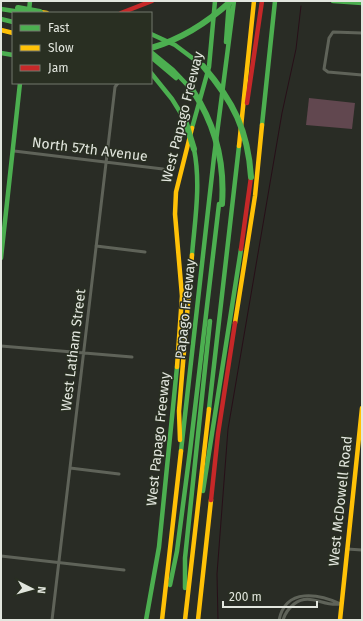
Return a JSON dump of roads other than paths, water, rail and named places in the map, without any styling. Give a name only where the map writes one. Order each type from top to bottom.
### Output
[{"type":"main road","points":[[28,12],[30,1]]},
{"type":"main road","points":[[124,12],[152,1]]},
{"type":"main road","name":"West Papago Freeway","points":[[146,620],[159,547],[181,324],[182,296],[175,214],[176,192],[181,167],[209,66],[213,38],[215,1]]},
{"type":"main road","points":[[152,48],[176,40],[197,29],[212,19],[231,1]]},
{"type":"main road","name":"Papago Freeway","points":[[162,620],[226,68],[231,1]]},
{"type":"main road","points":[[184,620],[198,510],[254,1]]},
{"type":"main road","points":[[232,207],[262,1]]},
{"type":"main road","points":[[198,620],[218,434],[255,196],[276,1]]},
{"type":"main road","points":[[333,1],[362,3]]},
{"type":"main road","points":[[1,9],[40,12]]},
{"type":"main road","points":[[1,18],[12,21]]},
{"type":"main road","points":[[1,30],[12,33]]},
{"type":"main road","points":[[152,34],[174,45],[203,66],[229,98],[244,128],[250,155],[250,193],[214,418],[206,481],[198,510]]},
{"type":"main road","points":[[1,53],[12,55]]},
{"type":"main road","points":[[152,53],[174,70],[192,92],[201,108],[210,127],[217,152],[220,182],[220,204],[185,558],[186,612]]},
{"type":"main road","points":[[152,58],[192,92]]},
{"type":"main road","points":[[152,74],[172,98],[185,120],[194,149],[198,186],[179,411],[180,462]]},
{"type":"main road","points":[[1,258],[14,151],[20,84]]},
{"type":"main road","points":[[162,620],[177,551],[220,204]]},
{"type":"main road","name":"West McDowell Road","points":[[340,620],[362,408]]},
{"type":"street","points":[[362,33],[333,32],[329,38],[324,68],[328,72],[362,76]]},
{"type":"street","name":"West Latham Street","points":[[52,620],[115,87],[117,84]]},
{"type":"street","name":"North 57th Avenue","points":[[14,151],[163,169]]},
{"type":"street","points":[[96,246],[145,252]]},
{"type":"street","points":[[1,346],[132,357]]},
{"type":"street","points":[[70,468],[119,474]]},
{"type":"street","points":[[347,549],[362,550]]},
{"type":"street","points":[[1,556],[124,570]]},
{"type":"street","points":[[283,620],[288,609],[298,599]]},
{"type":"street","points":[[279,620],[286,606],[298,599],[312,599],[332,604],[342,604]]},
{"type":"waterway","points":[[218,620],[217,574],[228,429],[282,113],[296,49],[301,6]]}]
